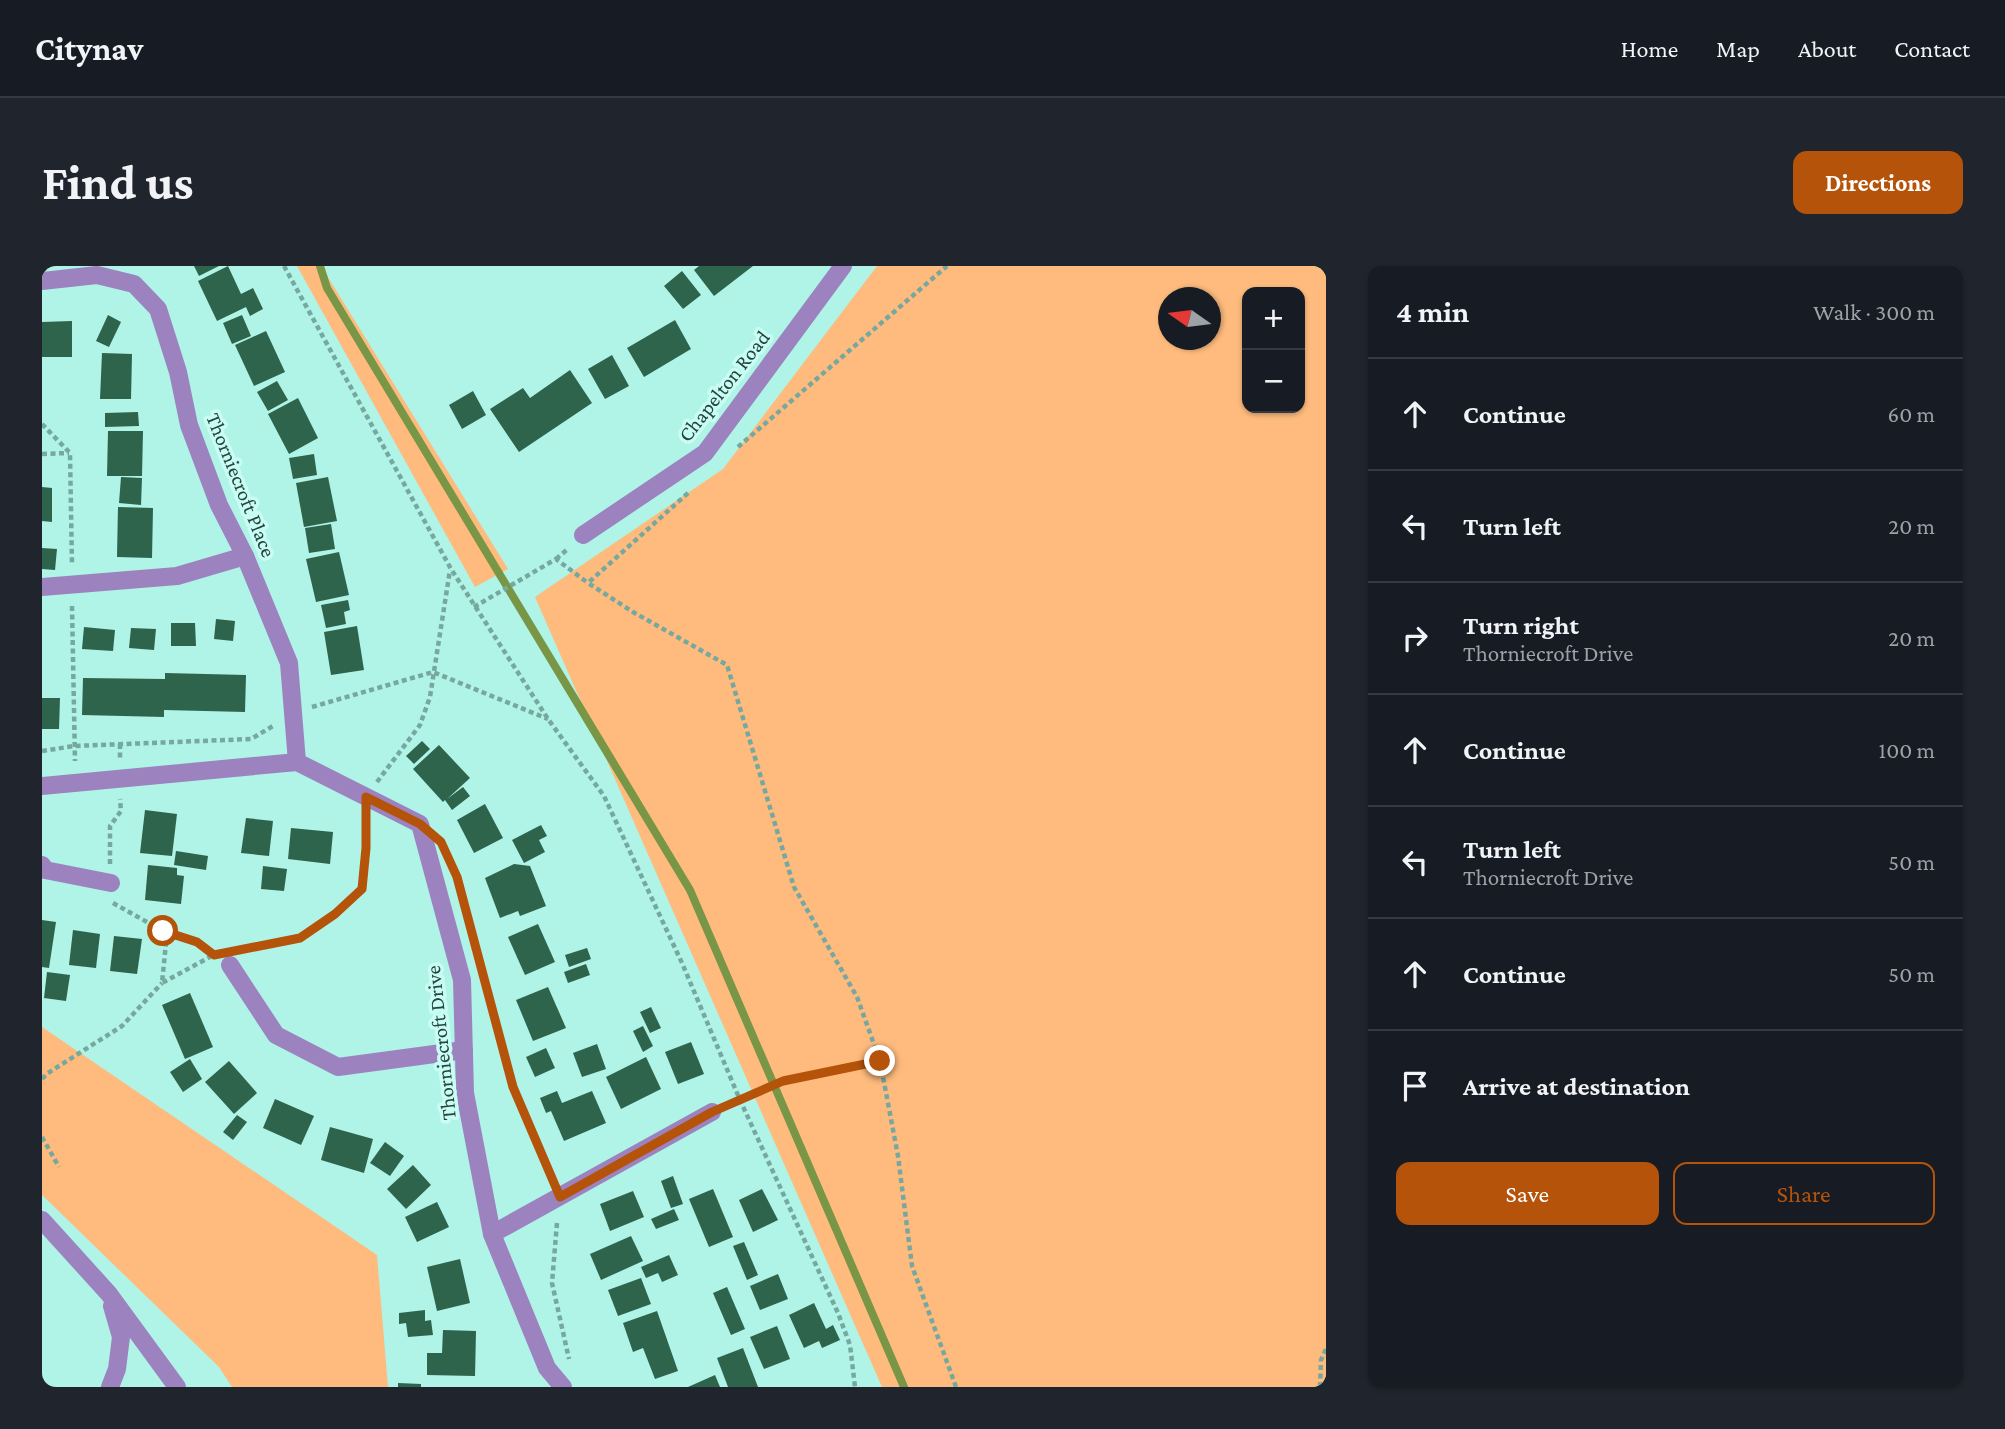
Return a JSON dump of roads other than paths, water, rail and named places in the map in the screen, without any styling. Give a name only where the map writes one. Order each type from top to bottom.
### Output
[{"type":"street","name":"Chapelton Road","points":[[583,535],[705,453],[839,269]]},
{"type":"street","name":"Thorniecroft Place","points":[[42,281],[97,275],[134,284],[158,309],[178,372],[189,425],[219,505],[245,556],[289,663],[297,762]]},
{"type":"street","points":[[42,587],[177,576],[245,556]]},
{"type":"street","points":[[42,786],[297,762]]},
{"type":"street","name":"Thorniecroft Drive","points":[[297,762],[420,824],[462,980],[465,1093],[492,1234],[547,1368],[563,1387]]},
{"type":"street","points":[[42,865],[45,870],[111,883]]},
{"type":"street","points":[[231,956],[276,1035],[338,1067],[464,1050]]},
{"type":"street","points":[[492,1234],[712,1112]]},
{"type":"street","points":[[42,1220],[109,1294],[177,1387]]},
{"type":"street","points":[[109,1294],[121,1337],[117,1369],[110,1387]]},
{"type":"waterway","points":[[320,266],[327,288],[690,890],[904,1387]]}]
